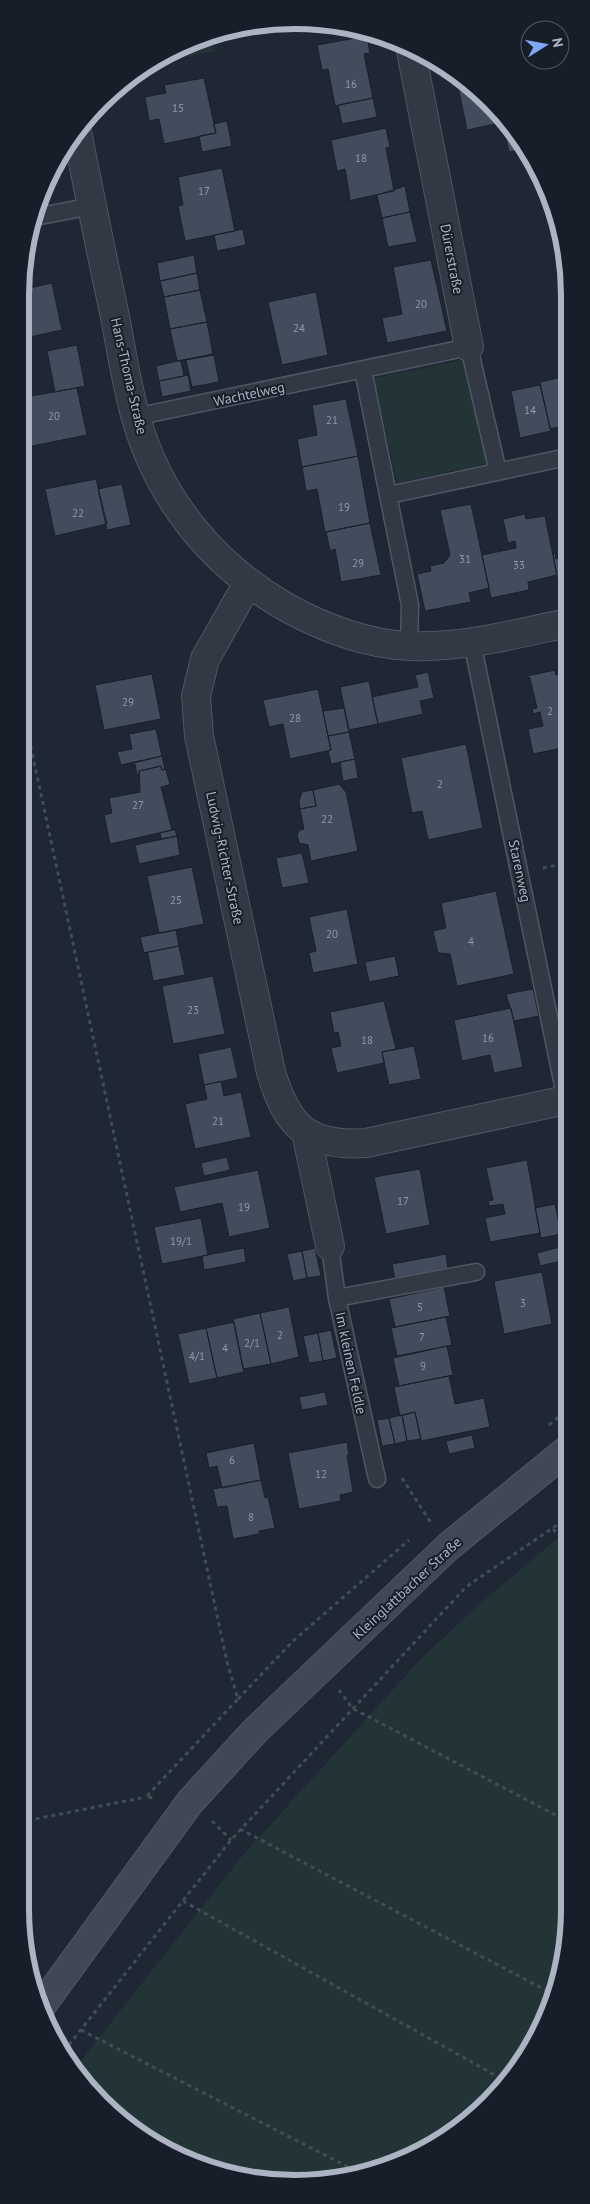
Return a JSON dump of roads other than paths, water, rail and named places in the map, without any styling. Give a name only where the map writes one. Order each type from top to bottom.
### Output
[{"type":"main road","name":"Kleinglattbacher Straße","points":[[45,2001],[190,1802],[255,1732],[449,1546],[561,1455]]},
{"type":"street","name":"Dürerstraße","points":[[412,56],[469,347]]},
{"type":"street","name":"Hans-Thoma-Straße","points":[[79,140],[135,417],[156,471],[174,503],[192,528],[221,561],[248,583],[294,612],[382,643],[409,646],[472,642],[561,624]]},
{"type":"street","name":"Ludwig-Richter-Straße","points":[[248,583],[205,659],[196,696],[199,736],[271,1072],[278,1096],[289,1118],[306,1132],[326,1140],[346,1144],[366,1143],[561,1101]]},
{"type":"street","points":[[306,1132],[330,1246]]},
{"type":"lane","points":[[41,216],[92,206]]},
{"type":"lane","name":"Wachtelweg","points":[[135,417],[469,347]]},
{"type":"lane","name":"Dürerstraße","points":[[469,347],[498,472]]},
{"type":"lane","points":[[363,370],[410,605],[409,646]]},
{"type":"lane","points":[[389,495],[561,458]]},
{"type":"lane","name":"Starenweg","points":[[472,642],[561,1076]]},
{"type":"lane","name":"Im kleinen Feldle","points":[[330,1246],[337,1298],[376,1479]]},
{"type":"lane","points":[[337,1298],[476,1272]]}]
